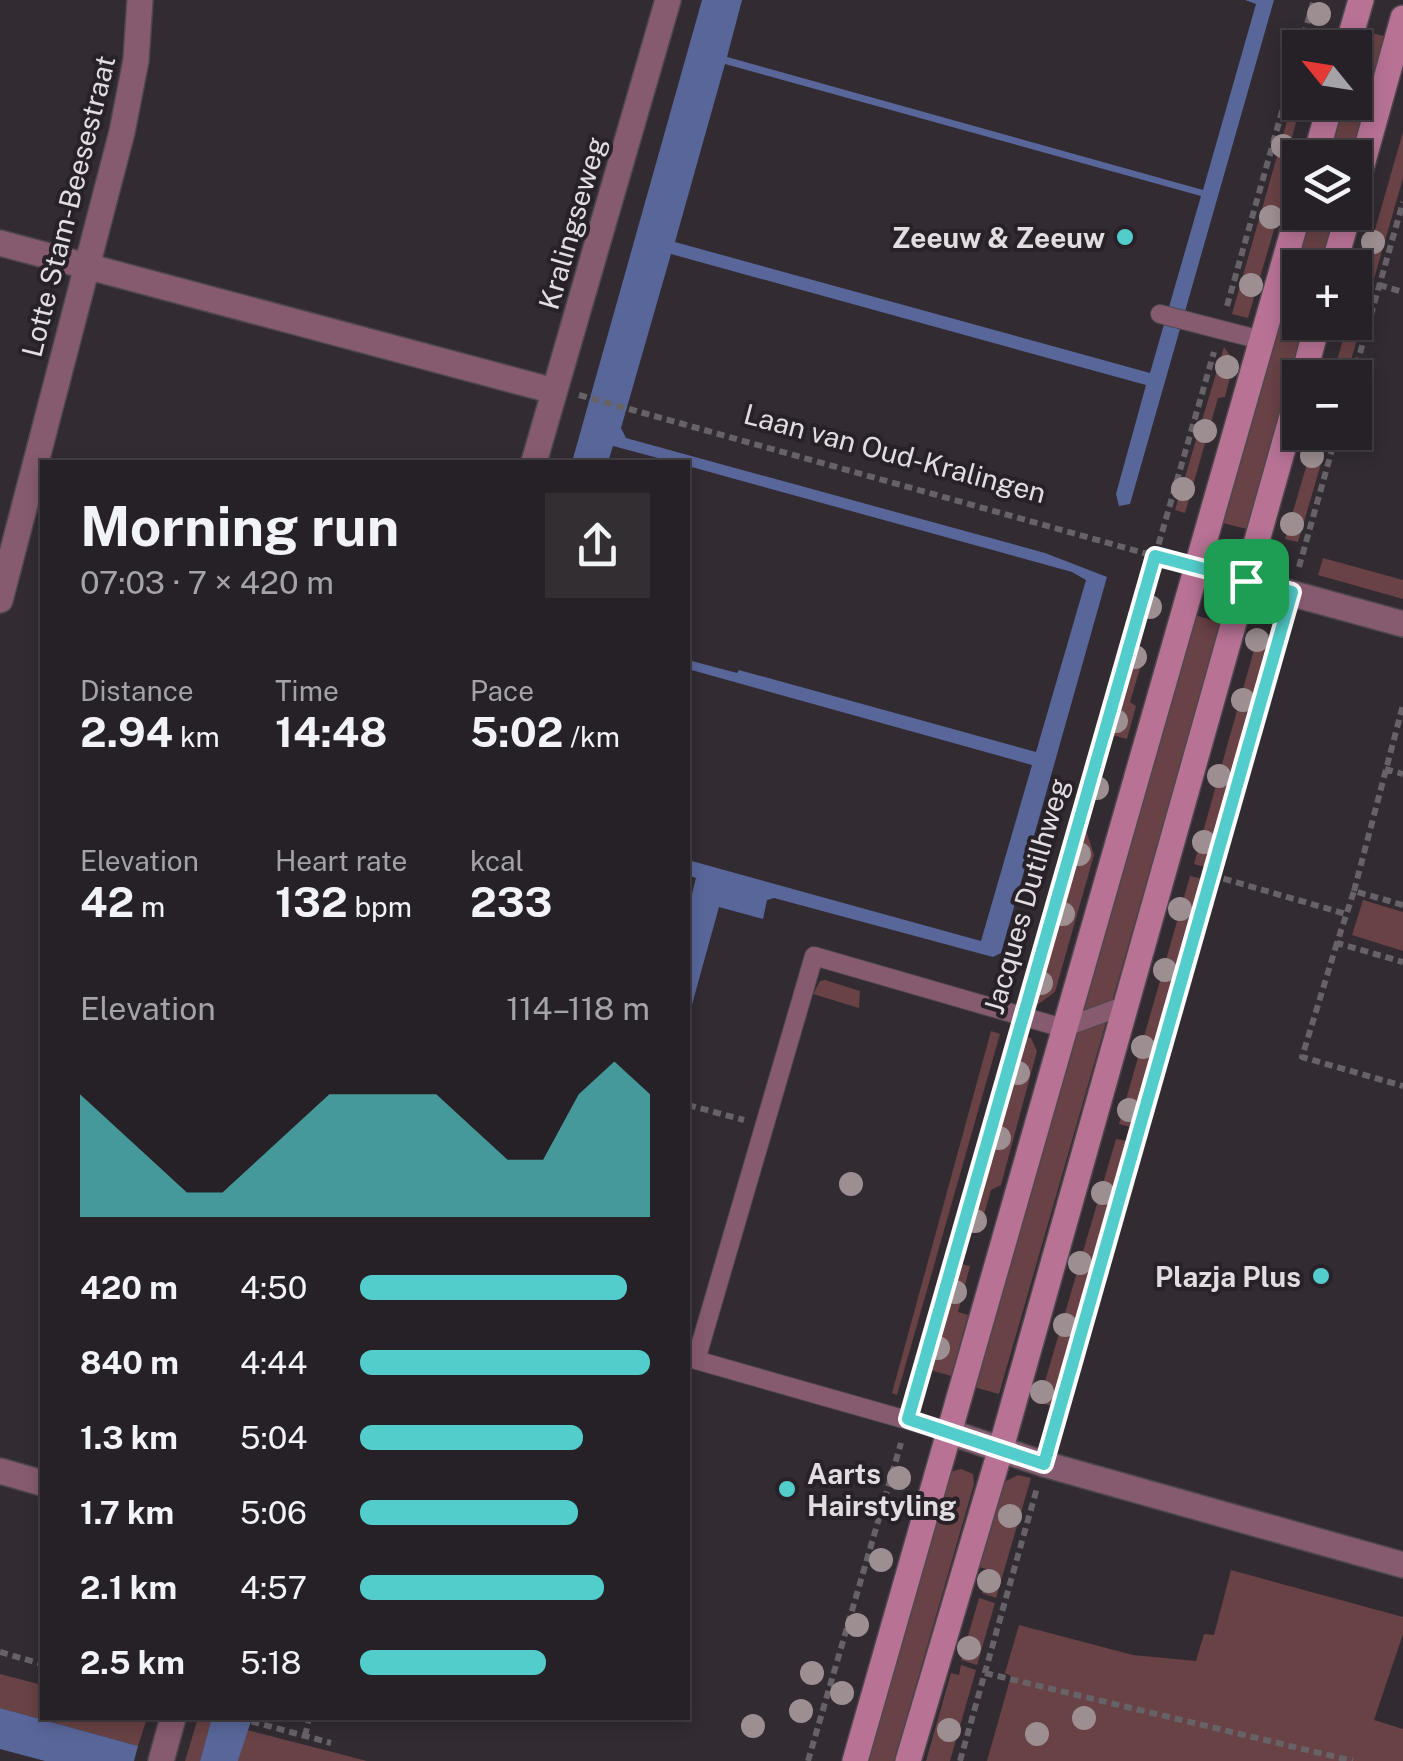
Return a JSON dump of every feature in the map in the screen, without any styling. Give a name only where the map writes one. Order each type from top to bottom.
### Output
[{"type":"main road","points":[[1352,30],[1361,0]]},
{"type":"main road","points":[[1369,140],[1403,18]]},
{"type":"main road","points":[[855,1761],[1293,230]]},
{"type":"main road","points":[[908,1761],[1001,1448],[1283,450]]},
{"type":"street","name":"Lotte Stam-Beesestraat","points":[[0,600],[4,568],[122,132],[136,60],[140,0]]},
{"type":"street","name":"Kralingseweg","points":[[535,460],[567,393],[668,0]]},
{"type":"street","points":[[0,243],[567,393]]},
{"type":"street","points":[[1194,567],[1403,624]]},
{"type":"street","points":[[949,1432],[1044,1464],[1403,1566]]},
{"type":"street","points":[[0,1471],[40,1482]]},
{"type":"street","points":[[160,1761],[172,1720]]},
{"type":"lane","points":[[1160,314],[1261,340]]},
{"type":"lane","points":[[949,1432],[696,1360],[814,956],[1064,1028],[1126,1005]]},
{"type":"path","name":"Jacques Dutilhweg","points":[[1305,30],[1314,0]]},
{"type":"path","name":"Jacques Dutilhweg","points":[[808,1761],[1282,111]]},
{"type":"path","points":[[1358,360],[1403,202]]},
{"type":"path","points":[[1379,286],[1403,292]]},
{"type":"path","name":"Laan van Oud-Kralingen","points":[[567,393],[1194,567]]},
{"type":"path","points":[[960,1761],[1332,450]]},
{"type":"path","points":[[1403,705],[1354,891],[1302,1057],[1403,1086]]},
{"type":"path","points":[[1385,769],[1403,774]]},
{"type":"path","points":[[1211,875],[1346,914]]},
{"type":"path","points":[[1354,891],[1403,905]]},
{"type":"path","points":[[1337,943],[1403,962]]},
{"type":"path","points":[[690,1106],[763,1125]]},
{"type":"path","points":[[0,1652],[40,1663]]},
{"type":"path","points":[[985,1673],[1352,1761]]},
{"type":"path","points":[[247,1720],[331,1742]]},
{"type":"path","points":[[305,1736],[309,1720]]},
{"type":"shaded area","points":[[1372,33],[1387,37],[1372,90]]},
{"type":"shaded area","points":[[1287,120],[1297,120],[1291,140],[1282,140],[1282,202],[1248,318],[1232,314]]},
{"type":"shaded area","points":[[1335,120],[1363,120],[1358,140],[1329,140]]},
{"type":"shaded area","points":[[1403,132],[1403,178],[1374,279],[1369,250]]},
{"type":"shaded area","points":[[1303,230],[1332,230],[1326,250],[1297,250]]},
{"type":"shaded area","points":[[1282,303],[1282,340],[1301,340],[1295,360],[1282,360],[1282,407],[1247,529],[1219,522]]},
{"type":"shaded area","points":[[1343,340],[1357,340],[1351,360],[1337,360]]},
{"type":"shaded area","points":[[1224,347],[1234,361],[1225,397],[1218,398],[1185,513],[1175,510]]},
{"type":"shaded area","points":[[1311,450],[1325,450],[1298,542],[1285,539]]},
{"type":"shaded area","points":[[1323,558],[1403,580],[1403,599],[1318,575]]},
{"type":"shaded area","points":[[1192,614],[1221,623],[999,1394],[974,1387]]},
{"type":"shaded area","points":[[1259,632],[1272,635],[1206,867],[1194,864]]},
{"type":"shaded area","points":[[1136,649],[1145,652],[1130,702],[1136,706],[1127,739],[1112,735]]},
{"type":"shaded area","points":[[1086,830],[1094,855],[1055,992],[1037,1005],[1035,1004]]},
{"type":"shaded area","points":[[1190,876],[1203,879],[1131,1127],[1119,1124]]},
{"type":"shaded area","points":[[1363,900],[1403,912],[1403,951],[1352,935]]},
{"type":"shaded area","points":[[820,981],[860,991],[859,1008],[813,994]]},
{"type":"shaded area","points":[[991,1031],[1000,1034],[897,1395],[892,1393]]},
{"type":"shaded area","points":[[1025,1037],[1031,1038],[1037,1051],[1001,1185],[991,1190],[979,1232],[969,1229]]},
{"type":"shaded area","points":[[1116,1139],[1127,1141],[1051,1406],[1039,1402]]},
{"type":"shaded area","points":[[960,1264],[970,1266],[958,1312],[968,1315],[951,1376],[930,1370]]},
{"type":"shaded area","points":[[961,1469],[973,1474],[974,1484],[894,1761],[865,1761],[948,1480],[953,1471]]},
{"type":"shaded area","points":[[1018,1475],[1031,1478],[996,1598],[982,1593],[989,1570],[976,1566],[1002,1483]]},
{"type":"shaded area","points":[[1231,1570],[1403,1617],[1403,1634],[1374,1720],[1403,1729],[1403,1761],[987,1761],[1011,1676],[1005,1673],[1019,1625],[1133,1655],[1196,1661],[1204,1634],[1214,1635]]},
{"type":"shaded area","points":[[979,1598],[995,1603],[977,1665],[961,1660]]},
{"type":"shaded area","points":[[961,1665],[976,1670],[950,1761],[926,1761],[951,1673],[959,1675]]},
{"type":"shaded area","points":[[0,1674],[40,1684],[40,1719],[0,1708]]},
{"type":"shaded area","points":[[44,1720],[146,1720],[138,1746]]},
{"type":"shaded area","points":[[197,1720],[212,1720],[200,1761],[185,1761]]},
{"type":"shaded area","points":[[247,1730],[367,1761],[238,1761]]},
{"type":"water","points":[[702,0],[742,0],[727,57],[1203,190],[1256,4],[1245,0],[1274,0],[1130,504],[1119,506],[1116,494],[1146,385],[671,254],[621,428],[626,438],[1045,553],[1107,577],[1001,953],[993,957],[774,898],[767,900],[763,919],[719,907],[690,1012],[690,902],[696,878],[690,876],[690,861],[981,941],[1032,765],[690,670],[690,661],[737,673],[739,670],[1036,752],[1086,580],[1072,572],[690,467],[690,460],[666,460],[613,446],[609,460],[573,460]],"holes":[[[725,64],[1201,196],[1150,373],[675,242]]]},
{"type":"water","points":[[0,1708],[138,1746],[134,1761],[45,1761],[0,1749]]},
{"type":"water","points":[[211,1720],[251,1720],[238,1761],[200,1761]]},
{"type":"place","name":"Zeeuw & Zeeuw","points":[[1125,237]]},
{"type":"place","name":"Plazja Plus","points":[[1321,1276]]},
{"type":"place","name":"Aarts Hairstyling","points":[[787,1489]]},
{"type":"route","points":[[1155,556],[1246,581],[1292,592],[1044,1464],[908,1419],[1155,556]]}]
